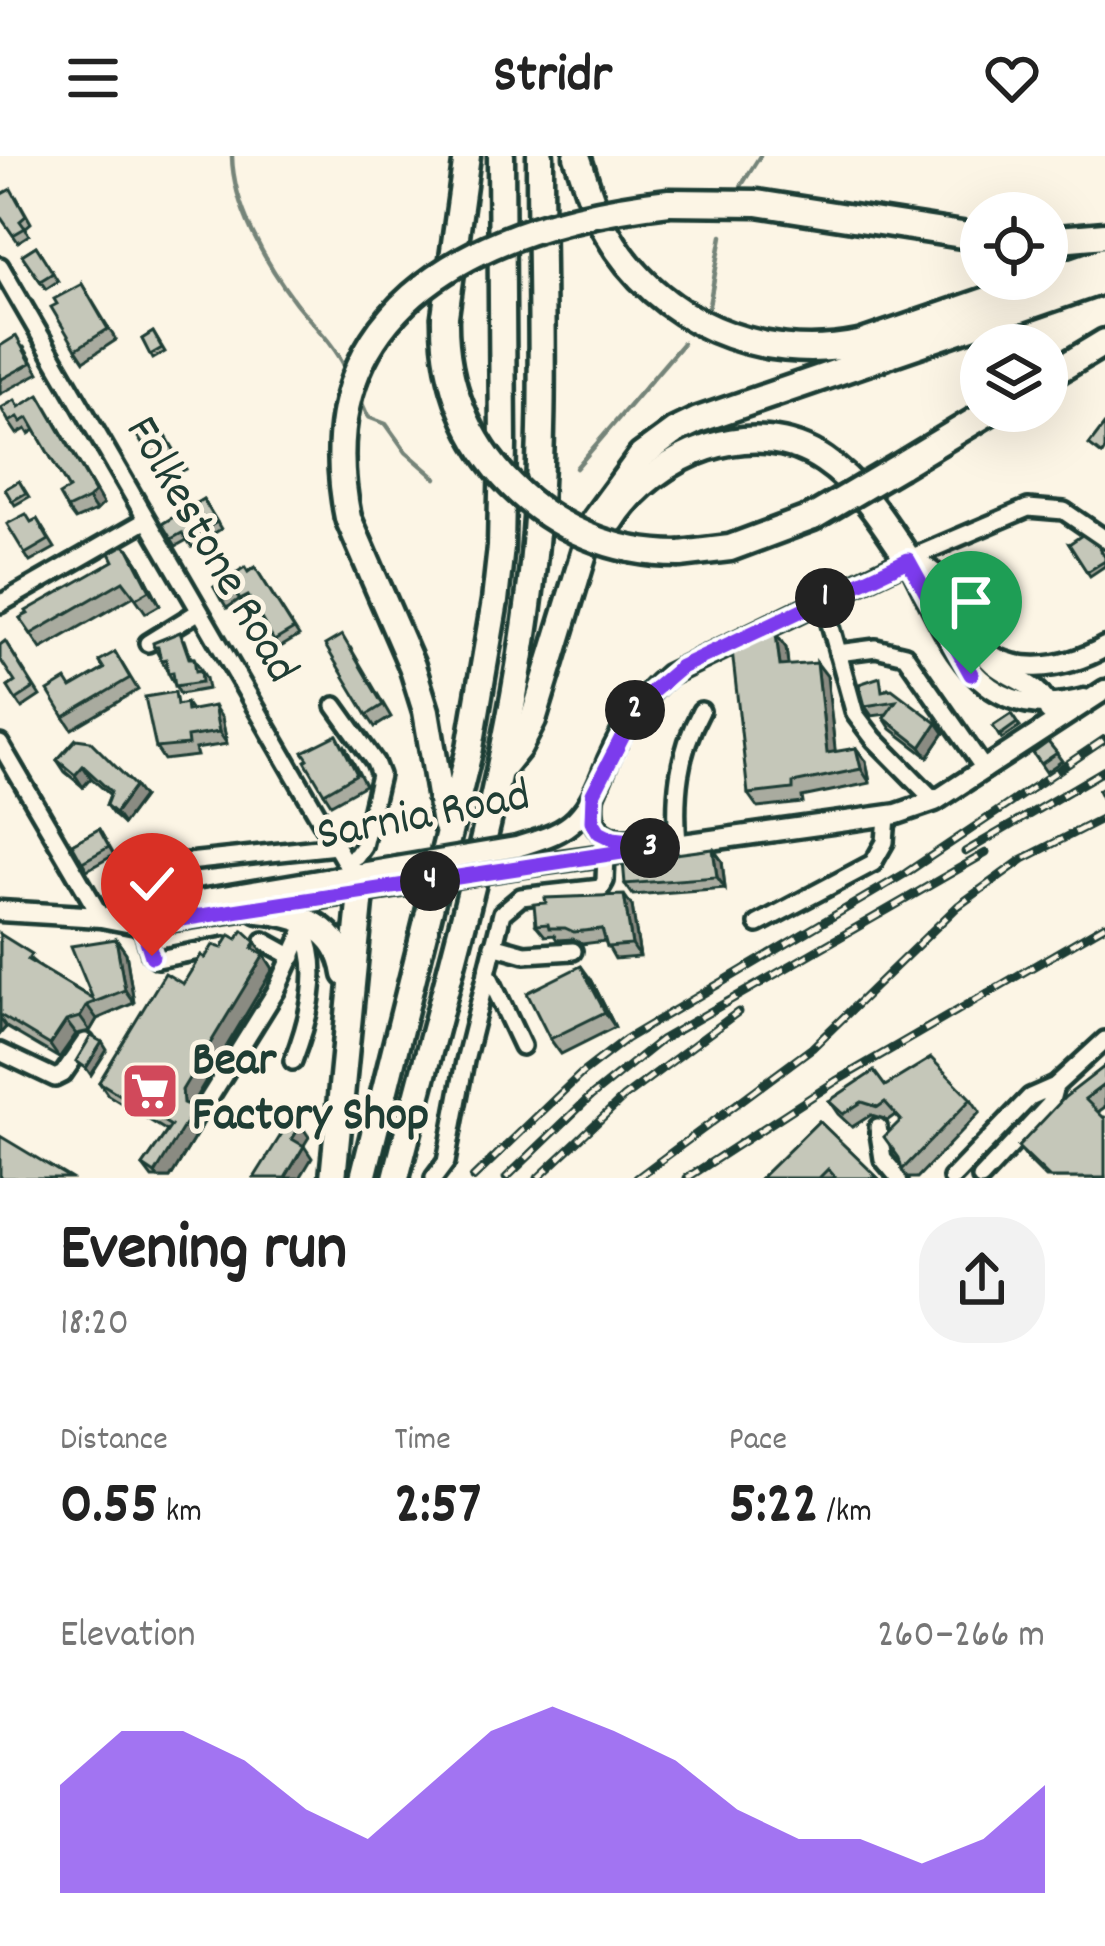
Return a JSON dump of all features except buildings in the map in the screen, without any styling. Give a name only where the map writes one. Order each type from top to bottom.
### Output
[{"type":"highway","points":[[467,156],[445,316],[444,350],[452,388],[482,449],[511,484],[589,539],[642,553],[730,548],[813,517],[960,430]]},
{"type":"highway","points":[[363,1178],[474,728],[501,547],[501,156]]},
{"type":"highway","points":[[396,1178],[499,771],[532,568],[540,156]]},
{"type":"highway","points":[[577,156],[604,230],[648,287],[713,330],[751,343],[803,350],[859,344],[1105,260]]},
{"type":"highway","points":[[446,832],[427,711],[348,518],[340,458],[348,403],[374,342],[410,296],[457,262],[509,238],[586,215],[668,202],[757,203],[960,235]]},
{"type":"highway","points":[[1068,238],[1105,235]]},
{"type":"highway","points":[[499,771],[529,731],[602,506],[641,456],[675,431],[1105,280]]},
{"type":"highway","points":[[1068,364],[1105,342]]},
{"type":"highway","points":[[575,585],[618,511],[647,479],[705,448],[752,440],[776,442],[821,458],[860,491],[908,560]]},
{"type":"highway","points":[[333,1178],[347,1018],[349,868]]},
{"type":"highway","points":[[259,910],[325,932],[340,950],[346,970],[347,1018]]},
{"type":"main road","name":"Sarnia Road","points":[[518,857],[585,809],[633,713],[668,675],[908,560]]},
{"type":"main road","points":[[908,560],[935,571],[999,671],[1035,688],[1048,704],[1048,728]]},
{"type":"main road","points":[[908,560],[971,674],[1005,697],[1048,704],[1102,692]]},
{"type":"main road","points":[[979,645],[1006,660],[1042,668],[1067,665],[1105,647]]},
{"type":"main road","name":"Sarnia Road","points":[[4,918],[101,917],[349,868],[399,876],[518,857],[606,854],[886,817],[935,801],[1102,692]]},
{"type":"main road","points":[[593,794],[591,814],[599,832],[613,839],[673,844]]},
{"type":"main road","name":"Sarnia Road","points":[[101,917],[142,925],[259,910],[349,868]]},
{"type":"street","name":"Folkestone Road","points":[[0,266],[349,868]]},
{"type":"street","points":[[908,560],[1028,508],[1064,511],[1105,538]]},
{"type":"street","points":[[0,604],[145,521]]},
{"type":"street","points":[[823,598],[852,707],[863,727],[935,801]]},
{"type":"street","points":[[148,643],[198,612]]},
{"type":"street","points":[[838,653],[886,648],[911,660],[985,770]]},
{"type":"street","points":[[179,862],[349,868],[363,846],[380,775],[334,706]]},
{"type":"street","points":[[673,844],[681,759],[701,710]]},
{"type":"street","points":[[0,744],[101,917]]},
{"type":"street","points":[[758,924],[873,863],[885,842],[886,817]]},
{"type":"street","points":[[434,1178],[446,1162],[502,913],[516,900],[602,887],[606,854]]},
{"type":"street","points":[[142,925],[151,954],[158,959],[225,946]]},
{"type":"street","points":[[202,1110],[238,1057],[306,926]]},
{"type":"street","points":[[293,1061],[314,970],[306,926]]},
{"type":"street","points":[[264,941],[293,957]]},
{"type":"street","points":[[493,945],[526,954],[573,951]]},
{"type":"street","points":[[487,972],[522,1046]]},
{"type":"street","points":[[952,1178],[1036,1093],[1055,1086],[1105,1040]]},
{"type":"street","points":[[0,1052],[55,1078],[85,1042]]},
{"type":"street","points":[[972,1157],[984,1175],[1050,1104],[1055,1086]]},
{"type":"street","points":[[1005,1122],[1019,1136]]},
{"type":"street","points":[[878,1127],[883,1159],[899,1178]]},
{"type":"waterway","points":[[232,156],[244,214],[262,251],[346,369]]},
{"type":"waterway","points":[[741,186],[760,156]]},
{"type":"waterway","points":[[707,316],[722,236]]},
{"type":"waterway","points":[[576,468],[683,343]]},
{"type":"waterway","points":[[361,401],[368,417],[386,424],[406,452],[436,478]]},
{"type":"railway","points":[[473,1178],[582,1073],[626,1039],[906,873],[1105,739]]},
{"type":"railway","points":[[965,852],[1105,770]]},
{"type":"railway","points":[[637,1178],[812,1048],[958,906],[1023,859],[1105,817]]},
{"type":"railway","points":[[506,1178],[590,1097],[661,1040],[986,853]]},
{"type":"railway","points":[[687,1178],[836,1081],[1105,925]]},
{"type":"railway","points":[[538,1178],[624,1097],[738,1012]]},
{"type":"place","name":"Bear Factory Shop","points":[[150,1091]]},
{"type":"route","points":[[152,956],[142,925],[668,845],[613,839],[599,832],[592,821],[593,794],[640,702],[681,667],[908,560],[971,674]]}]
